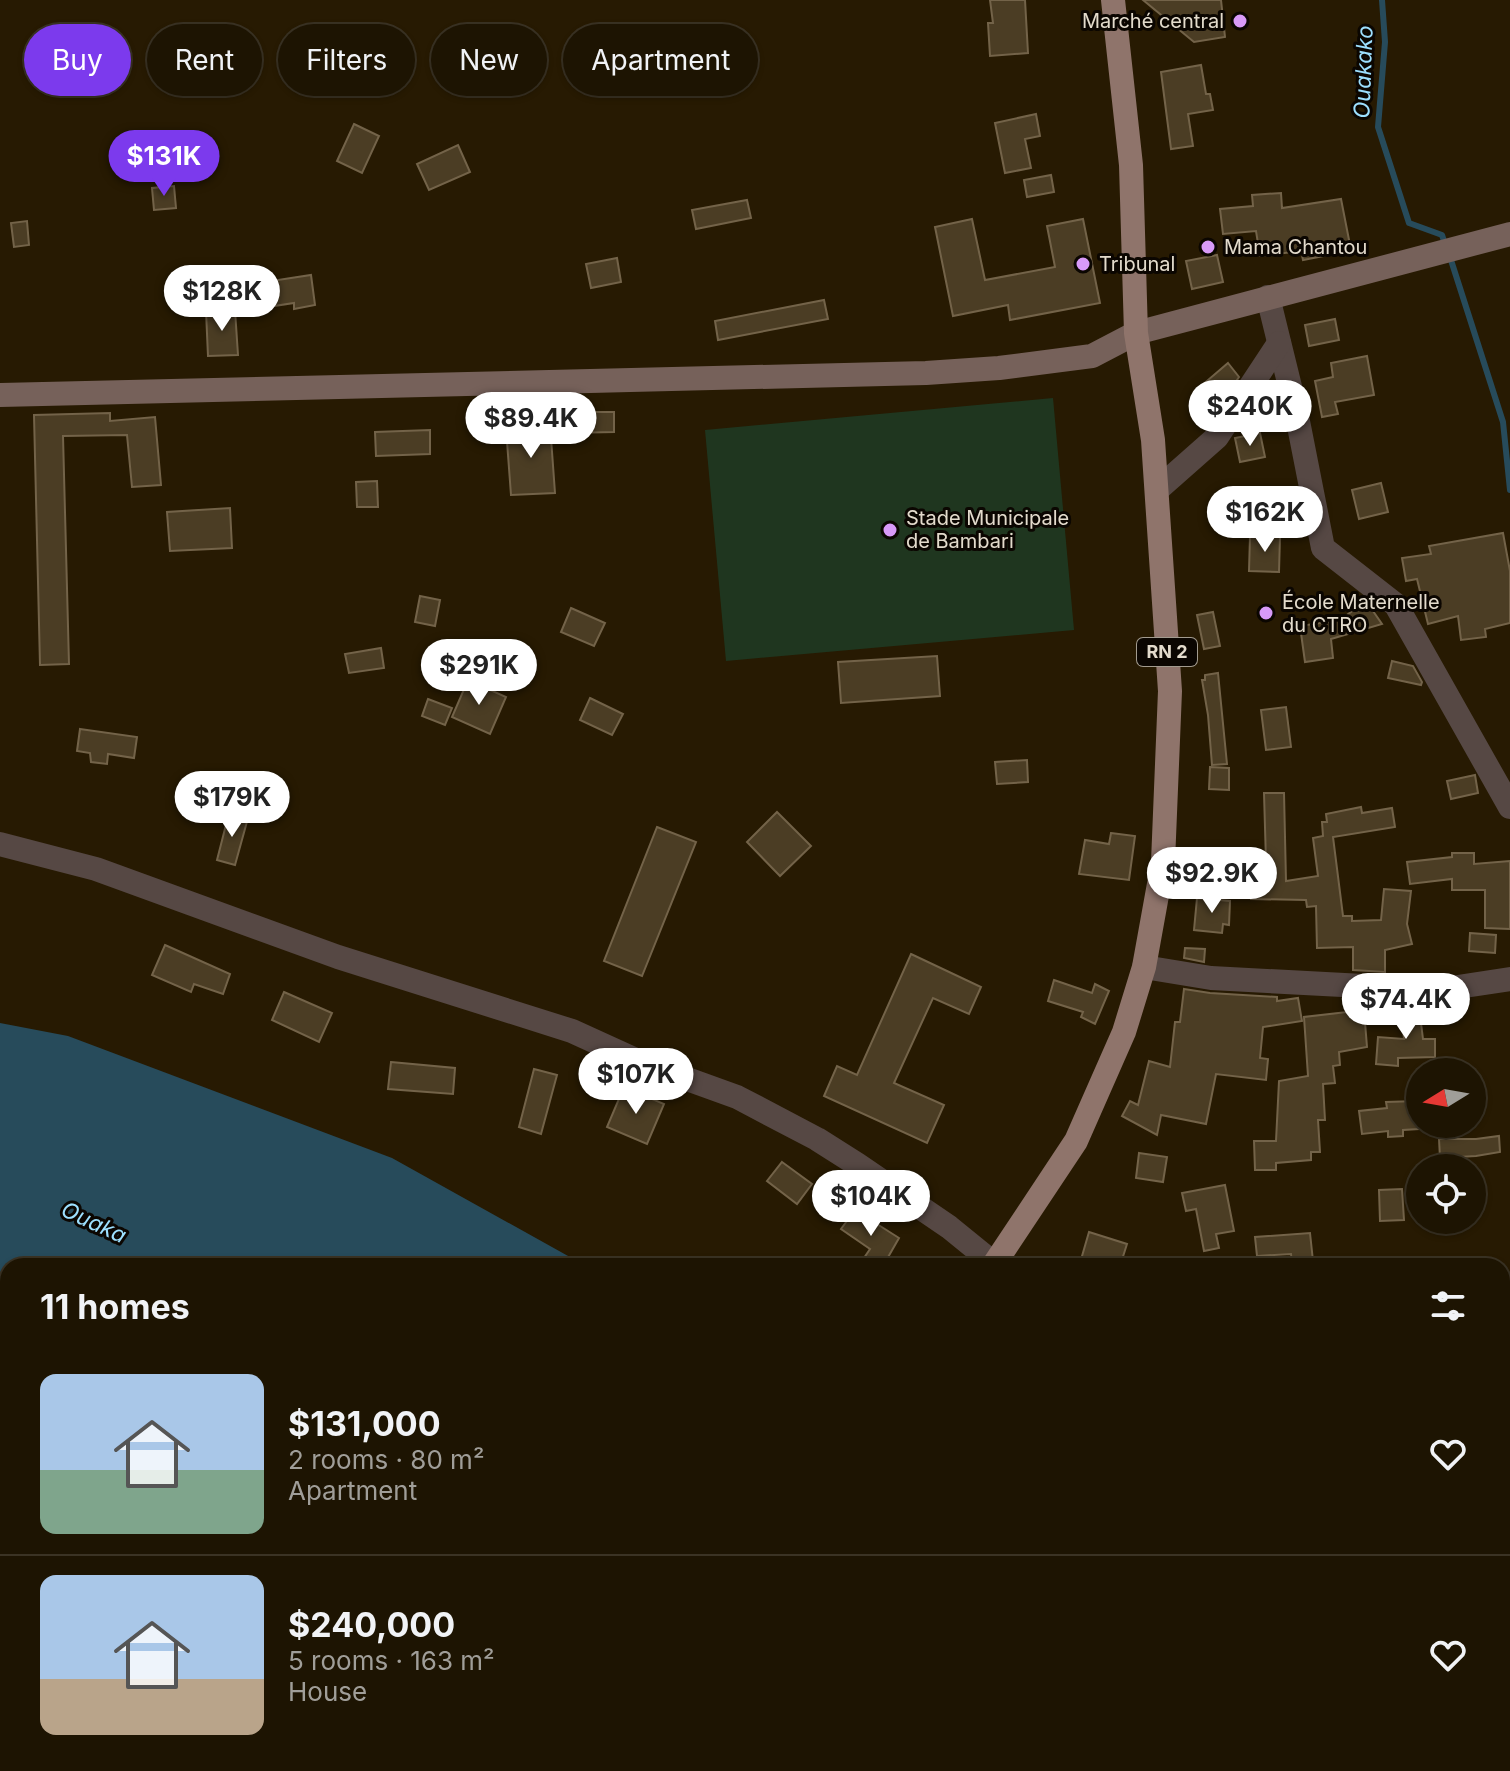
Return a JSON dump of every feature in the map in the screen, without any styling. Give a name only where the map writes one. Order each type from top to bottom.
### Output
[{"type":"main road","name":"RN 2","points":[[1000,1258],[1076,1141],[1124,1032],[1144,967],[1163,862],[1170,691],[1153,440],[1136,333],[1131,165],[1113,0]]},
{"type":"street","points":[[0,395],[926,373],[999,368],[1092,356],[1136,333],[1510,234]]},
{"type":"street","points":[[1268,297],[1296,411],[1323,548],[1396,605],[1510,807]]},
{"type":"street","points":[[1157,490],[1217,437],[1279,343]]},
{"type":"street","points":[[0,844],[96,869],[338,957],[572,1031],[640,1062],[737,1097],[817,1139],[858,1165],[949,1227],[987,1258]]},
{"type":"street","points":[[1144,967],[1211,978],[1438,990],[1510,979]]},
{"type":"green space","name":"Stade Municipale de Bambari","points":[[1053,398],[1074,630],[726,661],[705,430]]},
{"type":"water","name":"Ouaka","points":[[0,1023],[68,1036],[392,1158],[572,1258],[0,1258]]},
{"type":"building","points":[[990,0],[1025,0],[1028,53],[990,56],[988,23],[993,23]]},
{"type":"building","points":[[1143,0],[1221,0],[1225,37],[1194,42]]},
{"type":"building","points":[[1201,65],[1206,94],[1210,94],[1213,110],[1188,114],[1193,146],[1171,149],[1161,72]]},
{"type":"building","points":[[1036,114],[1040,136],[1025,139],[1031,168],[1005,173],[995,123]]},
{"type":"building","points":[[354,124],[379,136],[362,173],[337,161]]},
{"type":"building","points":[[458,145],[470,172],[429,190],[417,164]]},
{"type":"building","points":[[1051,175],[1054,192],[1027,197],[1024,180]]},
{"type":"building","points":[[174,186],[176,208],[154,210],[152,188]]},
{"type":"building","points":[[1281,193],[1282,208],[1341,199],[1350,245],[1328,249],[1329,255],[1303,260],[1301,251],[1260,256],[1256,231],[1223,234],[1220,209],[1253,206],[1252,195]]},
{"type":"building","points":[[747,200],[751,218],[696,229],[692,210]]},
{"type":"building","points":[[972,219],[985,280],[1055,267],[1047,226],[1083,219],[1100,303],[1010,320],[1008,305],[953,316],[935,227]]},
{"type":"building","points":[[27,221],[29,245],[14,247],[11,223]]},
{"type":"building","points":[[1217,255],[1223,282],[1192,289],[1186,261]]},
{"type":"building","points":[[617,258],[621,282],[591,288],[586,264]]},
{"type":"building","points":[[311,275],[315,305],[294,309],[294,303],[274,306],[271,281]]},
{"type":"building","points":[[824,300],[828,319],[718,340],[715,321]]},
{"type":"building","points":[[235,310],[238,355],[208,356],[206,311]]},
{"type":"building","points":[[1335,319],[1339,340],[1309,346],[1305,325]]},
{"type":"building","points":[[1367,356],[1374,395],[1335,402],[1338,414],[1322,417],[1315,381],[1333,377],[1331,363]]},
{"type":"building","points":[[1228,363],[1239,377],[1224,399],[1210,411],[1194,392]]},
{"type":"building","points":[[566,412],[614,412],[614,432],[567,433]]},
{"type":"building","points":[[110,413],[110,421],[155,417],[161,485],[132,487],[127,435],[63,436],[69,664],[40,665],[34,415]]},
{"type":"building","points":[[550,424],[555,493],[511,495],[506,428]]},
{"type":"building","points":[[430,430],[430,454],[376,456],[375,432]]},
{"type":"building","points":[[1260,433],[1265,457],[1240,462],[1235,438]]},
{"type":"building","points":[[377,481],[378,507],[357,507],[356,482]]},
{"type":"building","points":[[1381,483],[1388,512],[1359,519],[1352,490]]},
{"type":"building","points":[[230,508],[232,548],[170,551],[167,512]]},
{"type":"building","points":[[1503,533],[1510,571],[1510,623],[1485,629],[1486,637],[1461,640],[1458,616],[1428,624],[1417,579],[1406,581],[1402,558],[1431,554],[1429,546]]},
{"type":"building","points":[[1250,536],[1280,536],[1279,572],[1249,571]]},
{"type":"building","points":[[420,596],[440,600],[435,626],[415,622]]},
{"type":"building","points":[[1366,601],[1382,624],[1331,639],[1333,658],[1305,662],[1300,626],[1340,620]]},
{"type":"building","points":[[571,608],[605,623],[594,646],[561,632]]},
{"type":"building","points":[[1213,612],[1220,646],[1204,649],[1197,615]]},
{"type":"building","points":[[381,648],[384,668],[349,673],[345,654]]},
{"type":"building","points":[[937,656],[940,696],[841,703],[838,662]]},
{"type":"building","points":[[1392,661],[1413,666],[1421,685],[1388,678]]},
{"type":"building","points":[[1218,673],[1227,764],[1212,765],[1202,680],[1205,680],[1205,675]]},
{"type":"building","points":[[468,680],[506,697],[490,734],[452,717]]},
{"type":"building","points":[[590,698],[623,714],[612,735],[580,720]]},
{"type":"building","points":[[428,699],[452,708],[445,725],[422,716]]},
{"type":"building","points":[[1286,707],[1291,747],[1266,750],[1261,710]]},
{"type":"building","points":[[80,729],[137,737],[134,758],[108,754],[107,764],[91,762],[90,753],[77,751]]},
{"type":"building","points":[[1027,760],[1028,782],[997,784],[995,762]]},
{"type":"building","points":[[1210,767],[1229,768],[1229,790],[1209,789]]},
{"type":"building","points":[[1475,775],[1478,793],[1451,799],[1447,781]]},
{"type":"building","points":[[1264,793],[1284,793],[1286,881],[1318,876],[1313,838],[1323,836],[1322,822],[1327,822],[1326,814],[1361,807],[1362,813],[1392,808],[1395,827],[1333,837],[1343,916],[1352,916],[1352,921],[1381,920],[1384,889],[1411,891],[1407,924],[1412,944],[1385,950],[1385,972],[1353,970],[1353,947],[1317,948],[1316,906],[1307,907],[1306,900],[1251,899],[1251,862],[1266,862]]},
{"type":"building","points":[[777,812],[811,846],[780,876],[747,842]]},
{"type":"building","points":[[229,813],[248,818],[235,865],[217,860]]},
{"type":"building","points":[[657,827],[696,842],[642,976],[604,961]]},
{"type":"building","points":[[1111,833],[1135,836],[1129,880],[1079,874],[1085,840],[1109,844]]},
{"type":"building","points":[[1452,853],[1474,853],[1474,864],[1510,861],[1510,929],[1485,928],[1485,890],[1452,890],[1452,879],[1410,884],[1407,862],[1452,857]]},
{"type":"building","points":[[1197,898],[1230,901],[1229,925],[1223,924],[1222,933],[1194,930]]},
{"type":"building","points":[[1470,933],[1496,935],[1495,953],[1469,951]]},
{"type":"building","points":[[165,945],[230,974],[223,994],[194,984],[191,992],[152,975]]},
{"type":"building","points":[[1185,948],[1205,949],[1204,962],[1184,958]]},
{"type":"building","points":[[911,954],[981,987],[969,1014],[933,998],[894,1083],[944,1105],[927,1143],[824,1096],[837,1066],[857,1075]]},
{"type":"building","points":[[1054,980],[1092,993],[1095,984],[1109,991],[1095,1024],[1081,1017],[1083,1012],[1048,1001]]},
{"type":"building","points":[[1184,989],[1277,997],[1277,1001],[1298,998],[1302,1021],[1263,1027],[1260,1058],[1268,1059],[1266,1080],[1216,1074],[1206,1124],[1161,1115],[1157,1135],[1122,1116],[1130,1101],[1138,1105],[1149,1061],[1170,1067],[1175,1022],[1180,1022]]},
{"type":"building","points":[[284,992],[332,1013],[319,1042],[272,1020]]},
{"type":"building","points":[[1419,1007],[1423,1039],[1435,1039],[1435,1057],[1398,1058],[1398,1066],[1376,1064],[1378,1037],[1404,1039],[1401,1008]]},
{"type":"building","points":[[1364,1010],[1367,1047],[1339,1052],[1340,1065],[1333,1066],[1335,1083],[1323,1084],[1325,1120],[1318,1120],[1320,1152],[1311,1152],[1311,1160],[1276,1163],[1276,1170],[1255,1170],[1254,1141],[1276,1141],[1279,1081],[1308,1076],[1304,1017]]},
{"type":"building","points":[[391,1062],[455,1068],[453,1094],[388,1089]]},
{"type":"building","points":[[534,1069],[557,1075],[541,1134],[519,1127]]},
{"type":"building","points":[[624,1087],[664,1104],[647,1144],[607,1127]]},
{"type":"building","points":[[1406,1101],[1406,1130],[1403,1130],[1403,1136],[1388,1137],[1388,1131],[1362,1134],[1359,1111],[1387,1108],[1386,1102]]},
{"type":"building","points":[[1499,1136],[1500,1152],[1440,1154],[1439,1139]]},
{"type":"building","points":[[1139,1153],[1167,1157],[1163,1182],[1136,1178]]},
{"type":"building","points":[[782,1162],[812,1184],[797,1204],[767,1181]]},
{"type":"building","points":[[1225,1185],[1234,1231],[1216,1234],[1219,1248],[1204,1251],[1196,1209],[1186,1211],[1182,1193]]},
{"type":"building","points":[[1402,1189],[1404,1220],[1380,1221],[1379,1190]]},
{"type":"building","points":[[855,1210],[899,1238],[888,1258],[864,1258],[870,1249],[841,1229]]},
{"type":"building","points":[[1089,1232],[1127,1244],[1123,1258],[1081,1258]]},
{"type":"building","points":[[1310,1233],[1313,1258],[1291,1258],[1291,1254],[1257,1256],[1255,1237]]},
{"type":"waterway","name":"Ouakako","points":[[1382,0],[1385,42],[1378,127],[1409,223],[1442,235],[1446,247]]},
{"type":"waterway","name":"Ouakako","points":[[1450,257],[1503,422],[1510,490]]},
{"type":"place","name":"Marché central","points":[[1240,21]]},
{"type":"place","name":"Mama Chantou","points":[[1208,247]]},
{"type":"place","name":"Tribunal","points":[[1083,264]]},
{"type":"place","name":"Stade Municipale de Bambari","points":[[890,530]]},
{"type":"place","name":"École Maternelle du CTRO","points":[[1266,613]]}]
